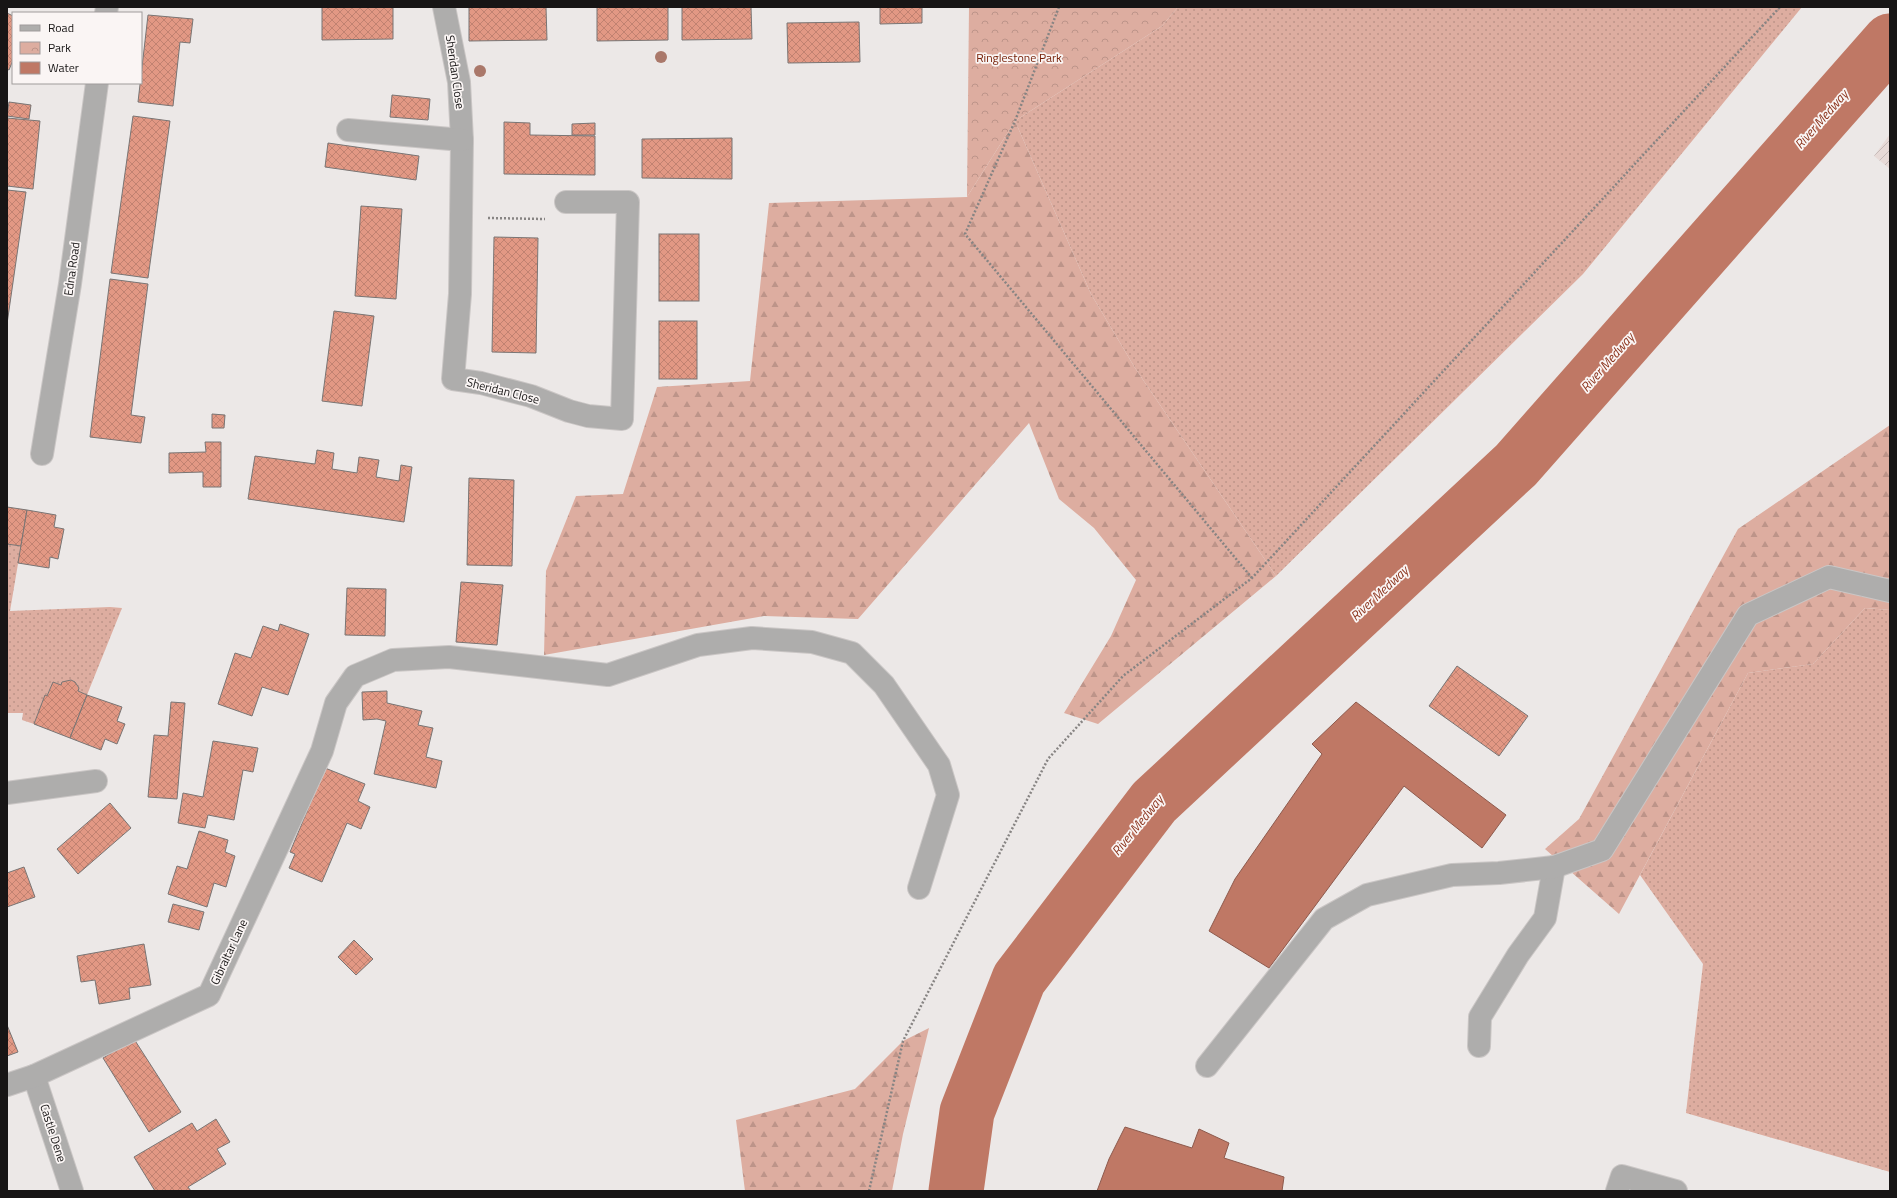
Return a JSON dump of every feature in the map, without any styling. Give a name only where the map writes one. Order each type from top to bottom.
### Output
[{"type":"street","name":"Sheridan Close","points":[[444,7],[459,82],[462,140],[460,294],[453,379],[481,383],[531,396],[569,411],[588,416],[622,419],[628,202],[566,202]]},
{"type":"street","name":"Edna Road","points":[[42,454],[70,284],[97,84]]},
{"type":"street","points":[[348,130],[462,140]]},
{"type":"street","points":[[1207,1066],[1324,919],[1367,895],[1452,875],[1499,873],[1554,867],[1602,850],[1748,615],[1829,577],[1890,591]]},
{"type":"street","name":"Gibraltar Lane","points":[[7,1085],[34,1076],[209,995],[322,751],[336,703],[355,676],[393,660],[449,657],[608,675],[698,645],[752,638],[812,642],[852,653],[884,685],[939,765],[948,795],[919,888]]},
{"type":"street","points":[[7,793],[96,780]]},
{"type":"street","points":[[1479,1046],[1480,1017],[1518,955],[1545,918],[1554,867]]},
{"type":"street","name":"Castle Dene","points":[[34,1076],[72,1191]]},
{"type":"street","points":[[1617,1191],[1622,1176],[1676,1191]]},
{"type":"path","points":[[1059,7],[1016,121],[965,234],[1252,578]]},
{"type":"path","points":[[869,1191],[903,1041],[1048,759],[1079,727],[1123,676],[1252,578],[1780,7]]},
{"type":"path","points":[[462,218],[554,219],[566,202]]},
{"type":"shaded area","points":[[1890,134],[1890,169],[1874,156]]},
{"type":"green space","name":"Ringlestone Park","points":[[969,7],[1178,7],[1162,26],[1015,121],[967,197]]},
{"type":"green space","points":[[1178,7],[1802,7],[1583,274],[1276,576],[1135,368],[1091,294],[1015,121],[1162,26]]},
{"type":"green space","points":[[1015,121],[1091,294],[1135,368],[1276,576],[1098,724],[1064,713],[1111,636],[1136,580],[1094,528],[1059,499],[1029,423],[858,619],[764,616],[544,655],[546,571],[576,496],[623,494],[657,387],[750,381],[769,203],[967,197]]},
{"type":"green space","points":[[1890,425],[1890,610],[1865,608],[1813,664],[1748,673],[1619,914],[1545,849],[1579,819],[1738,529]]},
{"type":"green space","points":[[7,544],[21,546],[10,611],[110,607],[122,608],[87,695],[78,691],[79,688],[75,682],[71,680],[61,685],[53,682],[47,696],[45,695],[34,724],[22,720],[23,713],[7,713]]},
{"type":"green space","points":[[1865,608],[1890,610],[1890,1172],[1686,1113],[1703,964],[1640,875],[1748,673],[1813,664]]},
{"type":"green space","points":[[929,1028],[903,1134],[892,1191],[745,1191],[736,1120],[855,1089],[903,1041]]},
{"type":"water","points":[[1356,702],[1506,815],[1482,848],[1404,786],[1269,968],[1209,931],[1235,879],[1322,754],[1312,744]]},
{"type":"water","points":[[1125,1127],[1192,1148],[1199,1129],[1229,1143],[1224,1158],[1284,1177],[1282,1191],[1097,1191],[1109,1159]]},
{"type":"building","points":[[322,7],[393,7],[393,39],[322,40]]},
{"type":"building","points":[[469,7],[546,7],[547,40],[469,41]]},
{"type":"building","points":[[597,7],[668,7],[668,40],[597,41]]},
{"type":"building","points":[[682,7],[751,7],[752,39],[682,40]]},
{"type":"building","points":[[880,7],[922,7],[922,23],[880,24]]},
{"type":"building","points":[[7,13],[12,16],[12,62],[9,70],[7,69]]},
{"type":"building","points":[[148,15],[193,19],[190,43],[180,42],[173,106],[138,102],[140,84],[142,84],[142,67]]},
{"type":"building","points":[[859,22],[860,62],[788,63],[787,23]]},
{"type":"building","points":[[392,95],[430,99],[428,120],[390,117]]},
{"type":"building","points":[[9,102],[31,105],[29,119],[7,116]]},
{"type":"building","points":[[133,116],[170,121],[148,278],[111,273]]},
{"type":"building","points":[[7,118],[40,121],[33,189],[7,186]]},
{"type":"building","points":[[504,122],[530,123],[530,135],[595,136],[595,175],[504,174]]},
{"type":"building","points":[[595,123],[595,135],[572,135],[572,124]]},
{"type":"building","points":[[732,138],[732,179],[642,178],[642,139]]},
{"type":"building","points":[[328,143],[419,156],[416,180],[325,167]]},
{"type":"building","points":[[7,190],[26,192],[7,324]]},
{"type":"building","points":[[361,206],[402,209],[396,299],[355,296]]},
{"type":"building","points":[[659,234],[699,234],[699,301],[659,301]]},
{"type":"building","points":[[494,237],[538,238],[536,353],[492,352]]},
{"type":"building","points":[[110,279],[148,284],[131,415],[145,417],[141,443],[90,437]]},
{"type":"building","points":[[334,311],[374,316],[362,406],[322,401]]},
{"type":"building","points":[[659,321],[697,321],[697,379],[659,379]]},
{"type":"building","points":[[212,414],[225,415],[224,428],[212,428]]},
{"type":"building","points":[[205,442],[221,442],[221,487],[203,487],[203,472],[169,473],[169,453],[206,452]]},
{"type":"building","points":[[317,450],[334,453],[332,469],[357,473],[359,457],[379,460],[376,477],[399,481],[401,465],[412,467],[404,522],[248,499],[255,456],[315,464]]},
{"type":"building","points":[[469,478],[514,480],[512,566],[467,565]]},
{"type":"building","points":[[7,507],[27,510],[21,546],[7,544]]},
{"type":"building","points":[[27,510],[56,515],[54,527],[64,529],[58,559],[50,557],[49,568],[18,563]]},
{"type":"building","points":[[461,582],[503,585],[497,645],[456,642]]},
{"type":"building","points":[[347,588],[386,589],[385,636],[345,635]]},
{"type":"building","points":[[280,624],[309,634],[288,695],[262,687],[252,716],[218,704],[235,653],[251,658],[263,626],[278,631]]},
{"type":"building","points":[[1457,666],[1528,716],[1499,756],[1429,706]]},
{"type":"building","points":[[71,680],[75,682],[79,688],[78,691],[87,695],[70,738],[34,724],[45,695],[47,696],[53,682],[61,685],[62,682]]},
{"type":"building","points":[[387,691],[387,703],[422,711],[418,725],[433,728],[426,757],[442,761],[436,788],[374,774],[386,721],[377,719],[363,720],[362,692]]},
{"type":"building","points":[[87,695],[122,707],[117,721],[125,724],[117,744],[105,739],[101,750],[70,738]]},
{"type":"building","points":[[171,702],[185,703],[177,799],[148,797],[154,735],[168,736]]},
{"type":"building","points":[[213,741],[258,748],[253,772],[243,770],[234,820],[208,815],[205,828],[178,823],[183,793],[203,797]]},
{"type":"building","points":[[325,768],[365,784],[358,801],[370,807],[361,829],[347,823],[322,882],[289,868],[295,854],[290,852]]},
{"type":"building","points":[[110,803],[131,828],[78,874],[57,849]]},
{"type":"building","points":[[199,831],[228,840],[225,852],[235,856],[226,887],[214,883],[207,907],[168,894],[177,866],[187,869]]},
{"type":"building","points":[[24,867],[35,897],[7,907],[7,873]]},
{"type":"building","points":[[173,904],[204,912],[199,930],[168,922]]},
{"type":"building","points":[[354,940],[373,959],[356,975],[338,957]]},
{"type":"building","points":[[144,944],[151,985],[129,988],[130,999],[99,1004],[95,980],[81,982],[77,956]]},
{"type":"building","points":[[7,1025],[18,1052],[7,1056]]},
{"type":"building","points":[[134,1039],[181,1112],[149,1132],[103,1058]]},
{"type":"building","points":[[216,1119],[230,1142],[217,1149],[226,1164],[188,1187],[191,1191],[155,1191],[134,1157],[192,1123],[197,1131]]},
{"type":"waterway","name":"River Medway","points":[[956,1191],[967,1112],[1019,979],[1154,802],[1516,465],[1890,41]]}]
